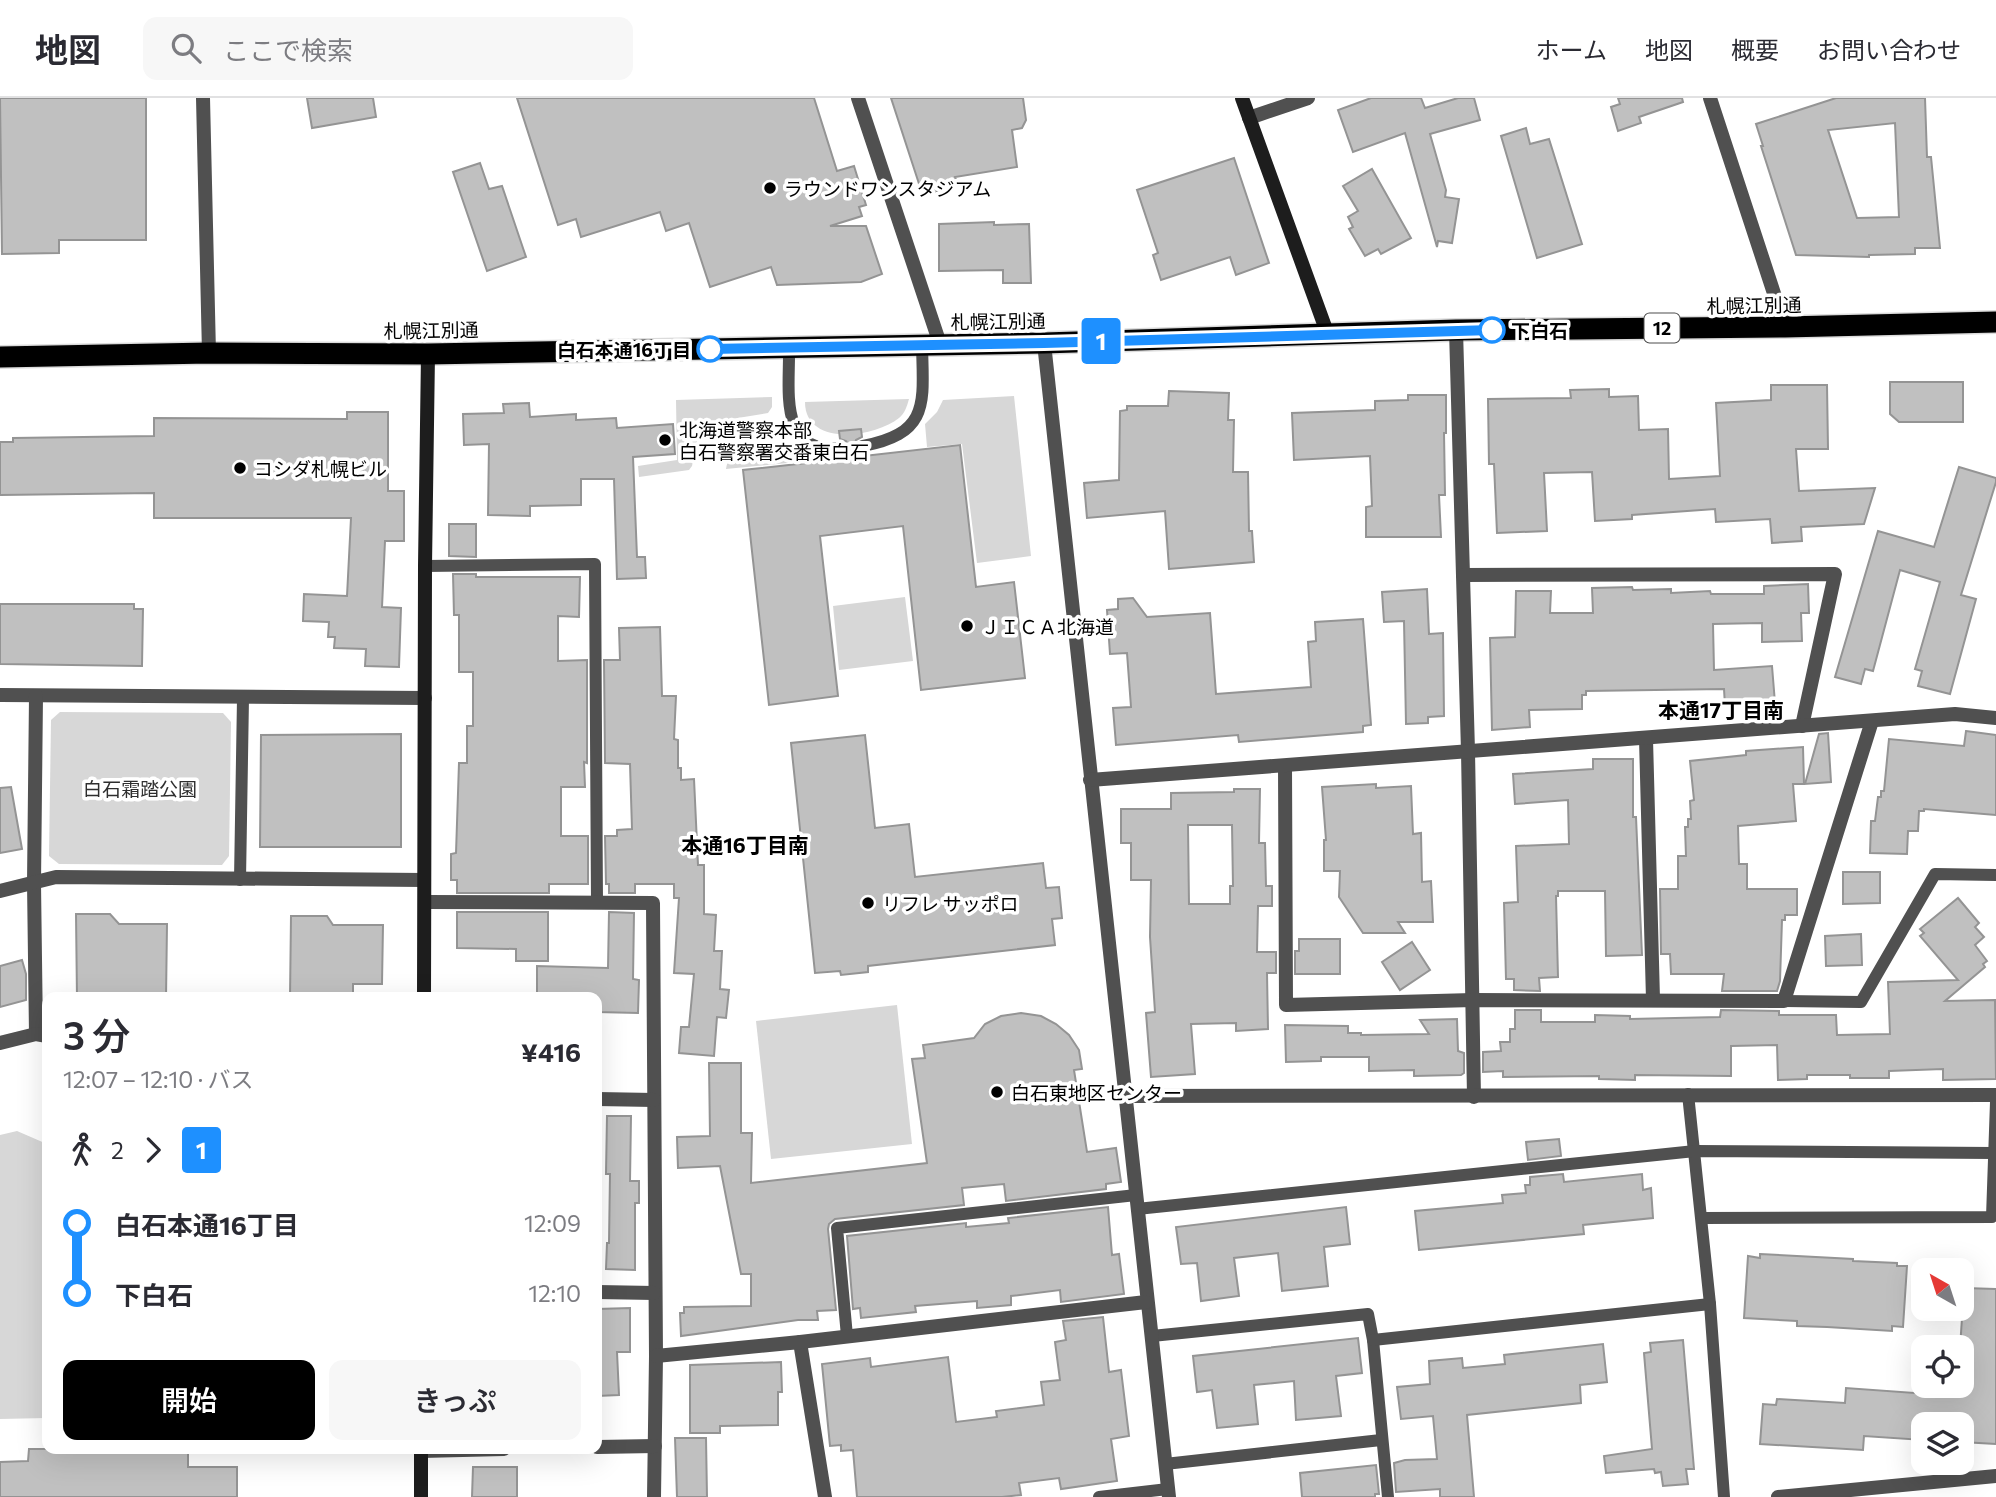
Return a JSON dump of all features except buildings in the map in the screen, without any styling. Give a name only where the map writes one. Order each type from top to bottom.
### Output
[{"type":"highway","name":"札幌江別通","points":[[0,357],[209,353],[428,354],[1044,343],[1456,330],[1996,322]]},
{"type":"street","points":[[203,98],[209,353]]},
{"type":"street","points":[[858,98],[931,344]]},
{"type":"street","points":[[1242,98],[1328,335]]},
{"type":"street","points":[[1249,118],[1308,98]]},
{"type":"street","points":[[1710,98],[1785,327]]},
{"type":"street","points":[[1456,330],[1474,1000],[1474,1097]]},
{"type":"street","points":[[1044,343],[1168,1493]]},
{"type":"street","points":[[424,992],[428,354]]},
{"type":"street","points":[[1463,575],[1835,574],[1802,726]]},
{"type":"street","points":[[0,695],[425,698]]},
{"type":"street","points":[[0,1043],[42,1035],[34,883],[36,696]]},
{"type":"street","points":[[1090,780],[1955,714],[1996,718]]},
{"type":"street","points":[[1285,766],[1286,1005],[1474,1000],[1784,1001],[1872,721]]},
{"type":"street","points":[[1646,739],[1653,999]]},
{"type":"street","points":[[0,891],[56,877],[424,880]]},
{"type":"street","points":[[425,902],[653,903],[656,1356],[654,1497]]},
{"type":"street","points":[[1125,1097],[1996,1095]]},
{"type":"street","points":[[602,1099],[654,1100]]},
{"type":"street","points":[[602,1292],[654,1293]]},
{"type":"street","points":[[656,1356],[1146,1302]]},
{"type":"street","points":[[800,1342],[825,1497]]},
{"type":"street","points":[[602,1447],[655,1446]]},
{"type":"street","points":[[421,1454],[421,1497]]},
{"type":"street","points":[[1778,1497],[1996,1476]]},
{"type":"lane","points":[[863,446],[898,435],[912,424],[920,412],[931,344]]},
{"type":"lane","points":[[789,347],[790,414],[793,426],[802,439],[813,446],[829,450],[841,449]]},
{"type":"lane","points":[[425,566],[595,564],[597,903]]},
{"type":"lane","points":[[240,880],[243,698]]},
{"type":"lane","points":[[1784,1001],[1861,1002],[1936,874],[1996,876]]},
{"type":"lane","points":[[1688,1094],[1710,1304],[1724,1497]]},
{"type":"lane","points":[[1702,1218],[1992,1217],[1996,1102]]},
{"type":"lane","points":[[847,1336],[838,1228],[1695,1152],[1994,1153]]},
{"type":"lane","points":[[1373,1339],[1710,1304]]},
{"type":"lane","points":[[1152,1336],[1368,1314],[1373,1339],[1388,1497]]},
{"type":"lane","points":[[1165,1464],[1381,1440]]},
{"type":"lane","points":[[1099,1497],[1168,1493]]},
{"type":"green space","points":[[1014,396],[1031,556],[977,563],[962,444],[927,447],[925,424],[937,412],[943,400]]},
{"type":"green space","points":[[772,397],[772,407],[768,413],[713,422],[704,428],[698,437],[689,470],[639,477],[638,466],[677,460],[676,400]]},
{"type":"green space","points":[[909,399],[901,416],[888,425],[858,434],[828,432],[816,426],[808,416],[805,402]]},
{"type":"green space","points":[[774,446],[798,458],[798,462],[726,469],[728,461],[737,451]]},
{"type":"green space","points":[[905,597],[913,661],[839,670],[833,606]]},
{"type":"green space","name":"白石霜踏公園","points":[[60,712],[223,713],[231,722],[229,856],[222,865],[59,864],[49,856],[51,720]]},
{"type":"green space","points":[[897,1005],[912,1144],[771,1159],[756,1021]]},
{"type":"green space","points":[[17,1131],[42,1142],[42,1418],[0,1419],[0,1135]]},
{"type":"bus line","name":"1","points":[[710,349],[1044,343],[1492,330]]},
{"type":"place","name":"ラウンドワンスタジアム","points":[[770,188]]},
{"type":"place","name":"下白石","points":[[1492,330]]},
{"type":"place","name":"白石本通16丁目","points":[[710,349]]},
{"type":"place","name":"北海道警察本部 白石警察署交番東白石","points":[[665,440]]},
{"type":"place","name":"コシダ札幌ビル","points":[[240,468]]},
{"type":"place","name":"ＪＩＣＡ北海道","points":[[967,626]]},
{"type":"place","name":"リフレ サッポロ","points":[[868,903]]},
{"type":"place","name":"白石東地区センター","points":[[997,1092]]},
{"type":"district","name":"本通17丁目南","points":[[1721,709]]},
{"type":"district","name":"本通16丁目南","points":[[745,844]]}]
